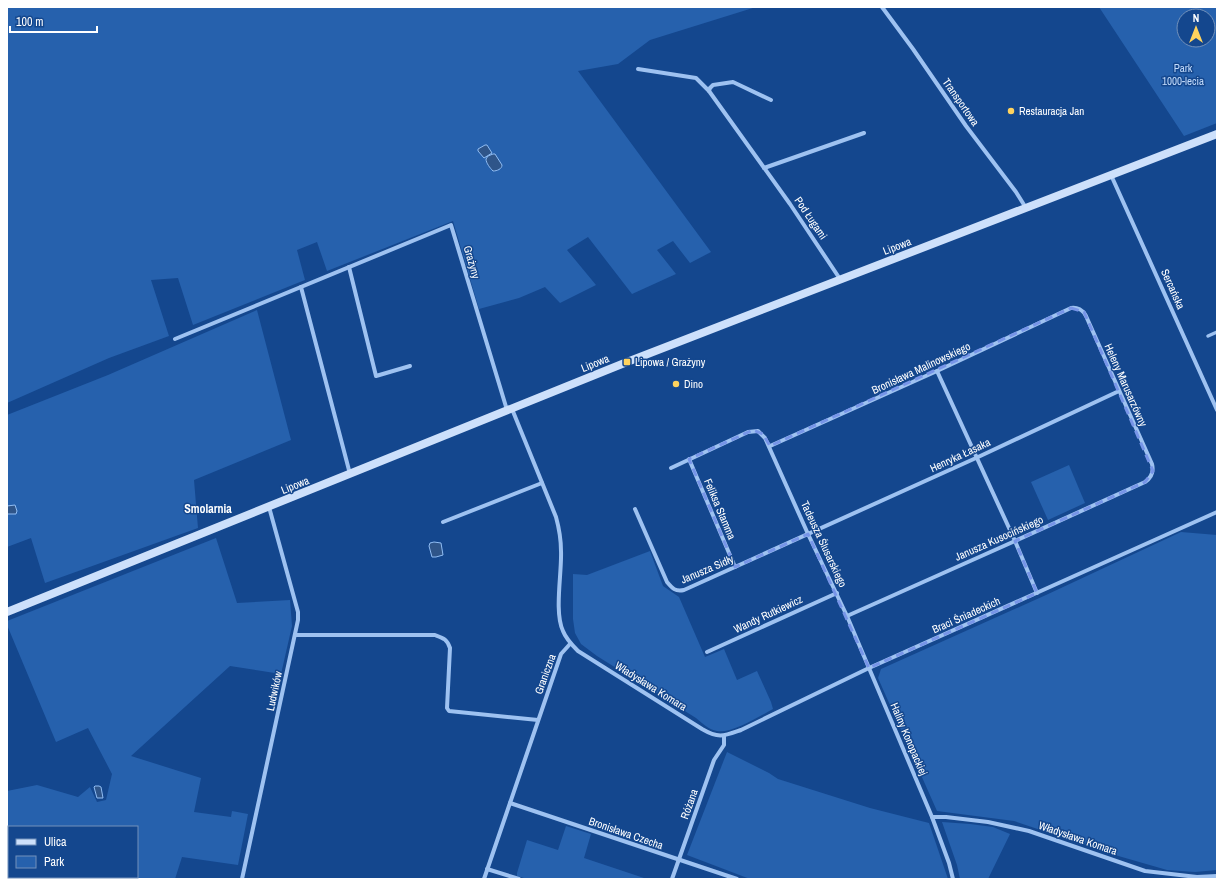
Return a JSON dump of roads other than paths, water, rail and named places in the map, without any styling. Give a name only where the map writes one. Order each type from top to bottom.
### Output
[{"type":"main road","name":"Lipowa","points":[[7,612],[510,409],[1217,134]]},
{"type":"street","name":"Transportowa","points":[[882,7],[913,48],[966,126],[1016,192],[1026,208]]},
{"type":"street","name":"Pod Ługami","points":[[638,69],[696,78],[708,91],[790,204],[840,280]]},
{"type":"street","points":[[708,91],[713,85],[733,82],[771,100]]},
{"type":"street","points":[[764,168],[864,133]]},
{"type":"street","name":"Sercańska","points":[[1112,175],[1217,410]]},
{"type":"street","name":"Grażyny","points":[[175,340],[451,225],[510,409]]},
{"type":"street","points":[[349,267],[376,376],[410,366]]},
{"type":"street","points":[[301,287],[350,474]]},
{"type":"street","name":"Bronisława Malinowskiego","points":[[770,446],[937,371],[1071,308],[1079,309]]},
{"type":"street","name":"Heleny Marusarzówny","points":[[1079,309],[1084,312],[1086,316],[1152,464],[1153,471]]},
{"type":"street","points":[[1208,336],[1217,332]]},
{"type":"street","points":[[937,371],[1037,593]]},
{"type":"street","name":"Henryka Łasaka","points":[[808,534],[1119,391]]},
{"type":"street","points":[[510,409],[556,517],[561,551],[559,620],[563,632],[570,644]]},
{"type":"street","name":"Tadeusza Ślusarskiego","points":[[689,460],[748,432],[758,431],[763,434],[770,446],[808,534],[837,593],[869,668]]},
{"type":"street","points":[[671,468],[689,460]]},
{"type":"street","name":"Feliksa Stamma","points":[[689,460],[735,567]]},
{"type":"street","name":"Janusza Kusocińskiego","points":[[847,616],[1145,482],[1153,471]]},
{"type":"street","points":[[442,522],[542,483]]},
{"type":"street","name":"Ludwików","points":[[242,879],[298,620],[298,612],[269,507]]},
{"type":"street","name":"Janusza Sidły","points":[[635,508],[667,582],[672,588],[679,591],[808,534]]},
{"type":"street","name":"Braci Śniadeckich","points":[[724,736],[741,730],[869,668],[1217,512]]},
{"type":"street","name":"Wandy Rutkiewicz","points":[[707,652],[837,593]]},
{"type":"street","points":[[295,635],[435,635],[441,637],[448,642],[450,648],[447,708],[449,710],[538,720]]},
{"type":"street","name":"Graniczna","points":[[484,879],[561,654],[570,644]]},
{"type":"street","name":"Władysława Komara","points":[[570,644],[578,651],[702,729],[716,736],[724,736]]},
{"type":"street","name":"Haliny Konopackiej","points":[[869,668],[932,817],[949,862],[953,879]]},
{"type":"street","name":"Różana","points":[[672,879],[714,760],[724,745],[724,736]]},
{"type":"street","name":"Bronisława Czecha","points":[[510,803],[737,879]]},
{"type":"street","name":"Władysława Komara","points":[[932,817],[946,817],[988,822],[1029,831],[1145,871],[1197,877],[1217,876]]},
{"type":"street","points":[[487,869],[519,879]]},
{"type":"place","name":"Restauracja Jan","points":[[1011,111]]},
{"type":"place","name":"Lipowa / Grażyny","points":[[627,362]]},
{"type":"place","name":"Dino","points":[[676,384]]},
{"type":"district","name":"Smolarnia","points":[[208,509]]},
{"type":"park label","name":"Park 1000-lecia","points":[[1183,74]]}]
